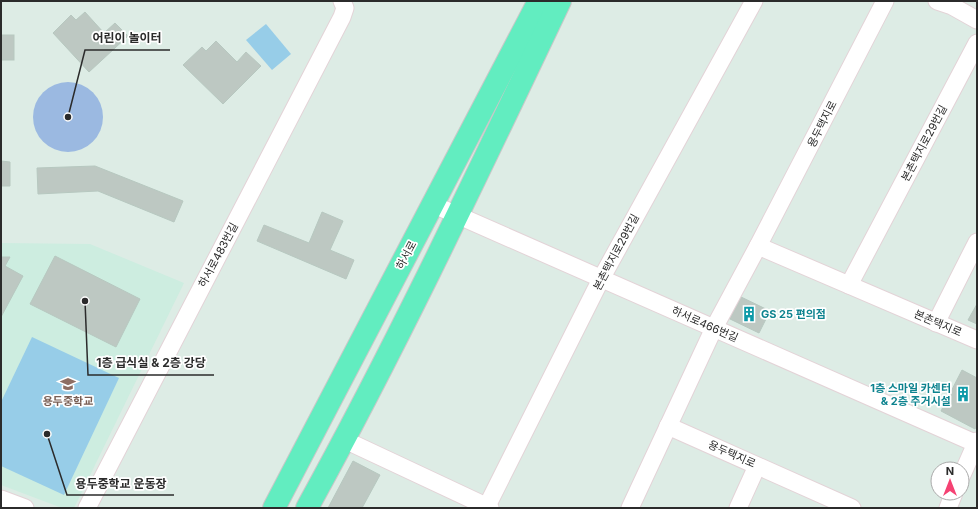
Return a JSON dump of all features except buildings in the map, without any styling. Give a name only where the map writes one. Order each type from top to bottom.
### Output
[{"type":"main road","name":"하서로","points":[[274,508],[538,1]]},
{"type":"main road","points":[[307,508],[345,440],[457,215],[560,1]]},
{"type":"street","name":"하서로483번길","points":[[87,508],[342,17],[344,8],[342,1]]},
{"type":"street","name":"본촌택지로29번길","points":[[488,507],[601,279],[754,1]]},
{"type":"street","name":"용두택지로","points":[[630,508],[714,328],[885,1]]},
{"type":"street","points":[[937,1],[952,6],[977,20]]},
{"type":"street","name":"본촌택지로29번길","points":[[849,285],[977,43]]},
{"type":"street","name":"하서로466번길","points":[[432,204],[977,443]]},
{"type":"street","points":[[936,322],[977,242]]},
{"type":"street","points":[[758,246],[849,285]]},
{"type":"street","name":"본촌택지로","points":[[849,285],[977,340]]},
{"type":"street","name":"용두택지로","points":[[668,426],[851,508]]},
{"type":"street","points":[[345,440],[488,507]]},
{"type":"street","points":[[969,461],[977,443]]},
{"type":"street","points":[[738,508],[757,466]]},
{"type":"street","points":[[1,499],[25,508]]},
{"type":"shaded area","points":[[266,24],[291,54],[272,70],[246,40]]},
{"type":"shaded area","points":[[68,82],[81,85],[93,92],[100,104],[103,117],[100,130],[93,142],[81,149],[68,152],[55,149],[43,142],[36,130],[33,117],[36,104],[43,92],[55,85]]},
{"type":"shaded area","name":"용두중학교","points":[[1,243],[90,244],[184,283],[74,508],[62,508],[1,485]]},
{"type":"shaded area","points":[[32,337],[119,378],[64,495],[1,466],[1,402]]},
{"type":"place","name":"어린이 놀이터","points":[[68,117]]},
{"type":"place","name":"1층 급식실 & 2층 강당","points":[[85,301]]},
{"type":"place","name":"GS 25 편의점","points":[[749,314]]},
{"type":"place","name":"용두중학교","points":[[68,384]]},
{"type":"place","name":"1층 스마일 카센터 & 2층 주거시설","points":[[963,394]]},
{"type":"place","name":"용두중학교 운동장","points":[[47,434]]}]
